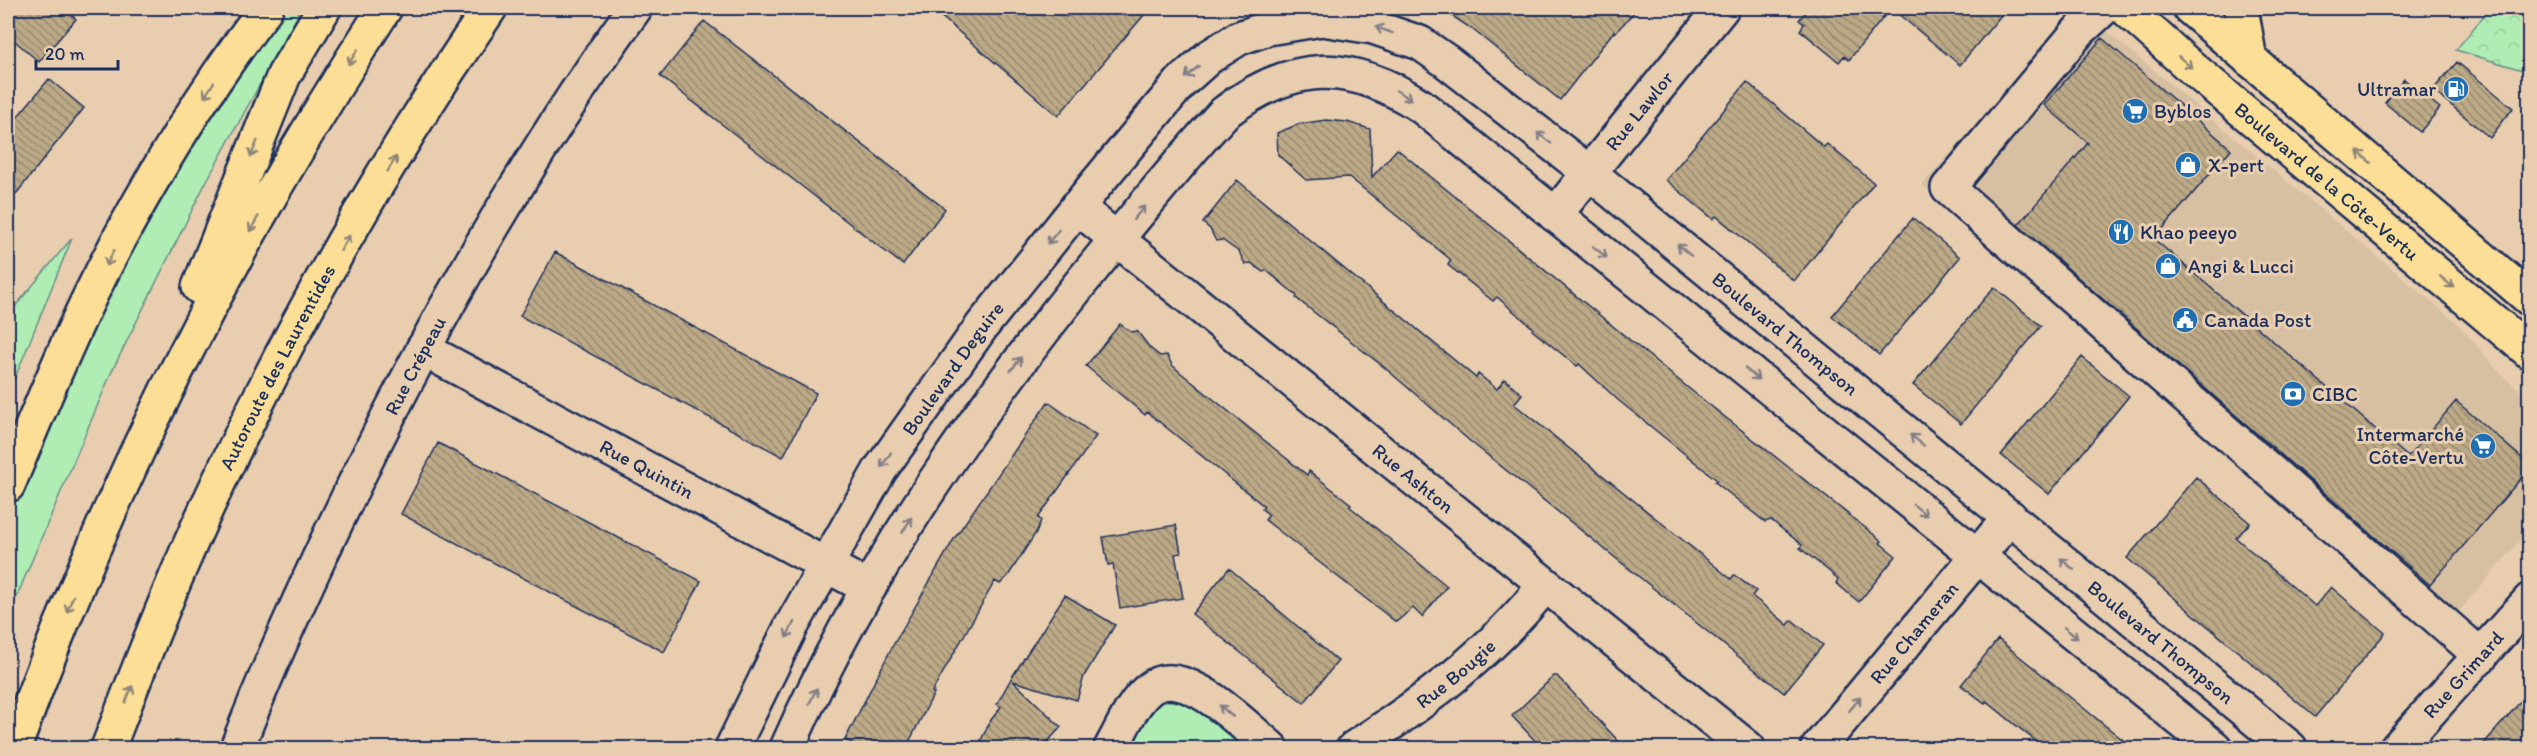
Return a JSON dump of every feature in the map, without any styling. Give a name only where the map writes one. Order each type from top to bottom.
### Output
[{"type":"main road","points":[[8,485],[77,323],[117,244],[207,93],[266,8]]},
{"type":"main road","points":[[14,748],[284,75],[324,8]]},
{"type":"main road","points":[[92,550],[150,423],[246,237],[315,118],[385,8]]},
{"type":"main road","name":"Autoroute des Laurentides","points":[[108,748],[194,538],[272,377],[362,214],[490,8]]},
{"type":"main road","points":[[2190,8],[2529,299]]},
{"type":"main road","points":[[2241,8],[2250,60]]},
{"type":"main road","name":"Boulevard de la Côte-Vertu","points":[[2140,13],[2184,62],[2529,352]]},
{"type":"street","name":"Rue Crépeau","points":[[237,748],[316,563],[423,349],[494,222],[635,8]]},
{"type":"street","name":"Rue Lawlor","points":[[1555,215],[1722,8]]},
{"type":"street","points":[[2104,8],[2078,32],[1948,188],[2481,656]]},
{"type":"street","name":"Boulevard Thompson","points":[[1239,38],[1268,28],[1322,19],[1373,27],[1420,43],[1590,174],[2290,748]]},
{"type":"street","name":"Boulevard Deguire","points":[[732,748],[826,563],[880,470],[939,384],[1077,207],[1181,82],[1209,57],[1239,38]]},
{"type":"street","points":[[787,748],[869,588],[954,449],[993,395],[1118,238],[1224,112],[1251,93],[1287,77],[1318,71],[1346,72],[1400,92],[2215,748]]},
{"type":"street","name":"Rue Ashton","points":[[1077,207],[1544,586],[1749,748]]},
{"type":"street","name":"Rue Quintin","points":[[423,349],[869,588]]},
{"type":"street","name":"Rue Chameran","points":[[1818,748],[2010,517]]},
{"type":"street","name":"Rue Bougie","points":[[1354,748],[1436,691],[1521,616],[1544,586]]},
{"type":"street","name":"Rue Grimard","points":[[2397,748],[2529,600]]},
{"type":"street","points":[[1111,748],[1136,704],[1148,689],[1160,682],[1173,680],[1212,699],[1271,748]]},
{"type":"shaded area","points":[[2079,8],[2458,324],[2500,373],[2529,399],[2529,530],[2442,631],[1922,185]]},
{"type":"green space","points":[[279,8],[291,8],[299,13],[204,186],[112,371],[8,617],[8,511],[56,391],[162,187]]},
{"type":"green space","points":[[2490,8],[2529,8],[2529,72],[2456,50]]},
{"type":"green space","points":[[72,238],[8,395],[8,315]]},
{"type":"green space","points":[[1170,699],[1195,704],[1250,748],[1125,748],[1148,712]]},
{"type":"building","points":[[8,8],[63,8],[76,19],[39,62],[8,35]]},
{"type":"building","points":[[931,8],[1055,8],[1066,17],[1074,8],[1150,8],[1058,116]]},
{"type":"building","points":[[1440,8],[1638,8],[1615,33],[1614,31],[1560,100],[1472,29]]},
{"type":"building","points":[[1809,8],[1891,8],[1849,60],[1844,56],[1839,62],[1800,30],[1804,24],[1799,20]]},
{"type":"building","points":[[1891,8],[2007,8],[1960,65]]},
{"type":"building","points":[[704,21],[945,209],[903,265],[660,76]]},
{"type":"building","name":"Canada Post","points":[[2102,38],[2231,149],[2154,239],[2408,457],[2456,401],[2529,464],[2529,469],[2430,585],[2018,225],[2088,143],[2044,105]]},
{"type":"building","points":[[2457,62],[2513,108],[2490,138],[2433,90]]},
{"type":"building","points":[[49,79],[84,108],[8,204],[8,128]]},
{"type":"building","points":[[2404,79],[2440,108],[2420,132],[2385,103]]},
{"type":"building","points":[[1747,82],[1824,147],[1827,144],[1874,183],[1794,281],[1716,216],[1713,219],[1666,180]]},
{"type":"building","points":[[1326,120],[1347,122],[1370,129],[1372,177],[1397,149],[1692,391],[1882,541],[1880,543],[1896,556],[1859,602],[1836,583],[1838,580],[1830,572],[1800,548],[1802,545],[1771,520],[1765,522],[1715,482],[1717,480],[1618,400],[1579,364],[1577,366],[1532,330],[1533,328],[1497,297],[1493,301],[1448,265],[1451,260],[1349,177],[1306,180],[1278,155],[1277,133],[1299,124]]},
{"type":"building","points":[[1237,180],[1476,378],[1478,374],[1497,389],[1505,379],[1522,394],[1514,404],[1731,579],[1734,575],[1756,591],[1752,596],[1788,625],[1792,620],[1823,645],[1784,693],[1471,442],[1385,368],[1296,298],[1297,296],[1266,270],[1263,272],[1251,263],[1245,264],[1239,252],[1222,240],[1216,241],[1210,229],[1203,223]]},
{"type":"building","points":[[1913,218],[1960,257],[1879,355],[1832,316]]},
{"type":"building","points":[[555,252],[816,393],[783,457],[520,316]]},
{"type":"building","points":[[1994,287],[2041,326],[1961,424],[1913,385]]},
{"type":"building","points":[[1120,324],[1131,332],[1137,331],[1150,348],[1160,356],[1167,355],[1172,365],[1181,373],[1307,475],[1309,471],[1351,504],[1349,506],[1447,586],[1422,617],[1413,608],[1396,622],[1265,520],[1269,515],[1262,509],[1264,506],[1147,412],[1145,415],[1086,366]]},
{"type":"building","points":[[2082,357],[2129,396],[2049,494],[2001,455]]},
{"type":"building","points":[[1048,402],[1096,436],[1038,518],[1041,520],[1037,531],[1008,576],[1000,584],[995,581],[932,692],[934,693],[906,748],[862,748],[845,740],[891,649],[954,539]]},
{"type":"building","points":[[438,443],[701,581],[664,652],[401,514]]},
{"type":"building","points":[[2196,477],[2250,523],[2236,538],[2315,606],[2331,587],[2385,633],[2315,717],[2127,558]]},
{"type":"building","points":[[1176,525],[1181,553],[1175,554],[1183,598],[1120,608],[1113,564],[1108,565],[1103,537]]},
{"type":"building","points":[[1229,568],[1338,661],[1304,703],[1192,614]]},
{"type":"building","points":[[1065,595],[1115,625],[1084,676],[1077,700],[1013,681],[1061,727],[1042,748],[977,748],[991,720],[1001,707],[997,704],[1012,677]]},
{"type":"building","points":[[1998,639],[2133,748],[2044,748],[1986,701],[1985,703],[1961,685]]},
{"type":"building","points":[[1554,676],[1557,676],[1625,748],[1542,748],[1512,716]]},
{"type":"building","points":[[2529,692],[2529,748],[2480,748]]},
{"type":"place","name":"Ultramar","points":[[2456,89]]},
{"type":"place","name":"Byblos","points":[[2135,111]]},
{"type":"place","name":"X-pert","points":[[2188,165]]},
{"type":"place","name":"Khao peeyo","points":[[2121,232]]},
{"type":"place","name":"Angi & Lucci","points":[[2168,266]]},
{"type":"place","name":"Canada Post","points":[[2185,320]]},
{"type":"place","name":"CIBC","points":[[2293,394]]},
{"type":"place","name":"Intermarché Côte-Vertu","points":[[2483,446]]}]
